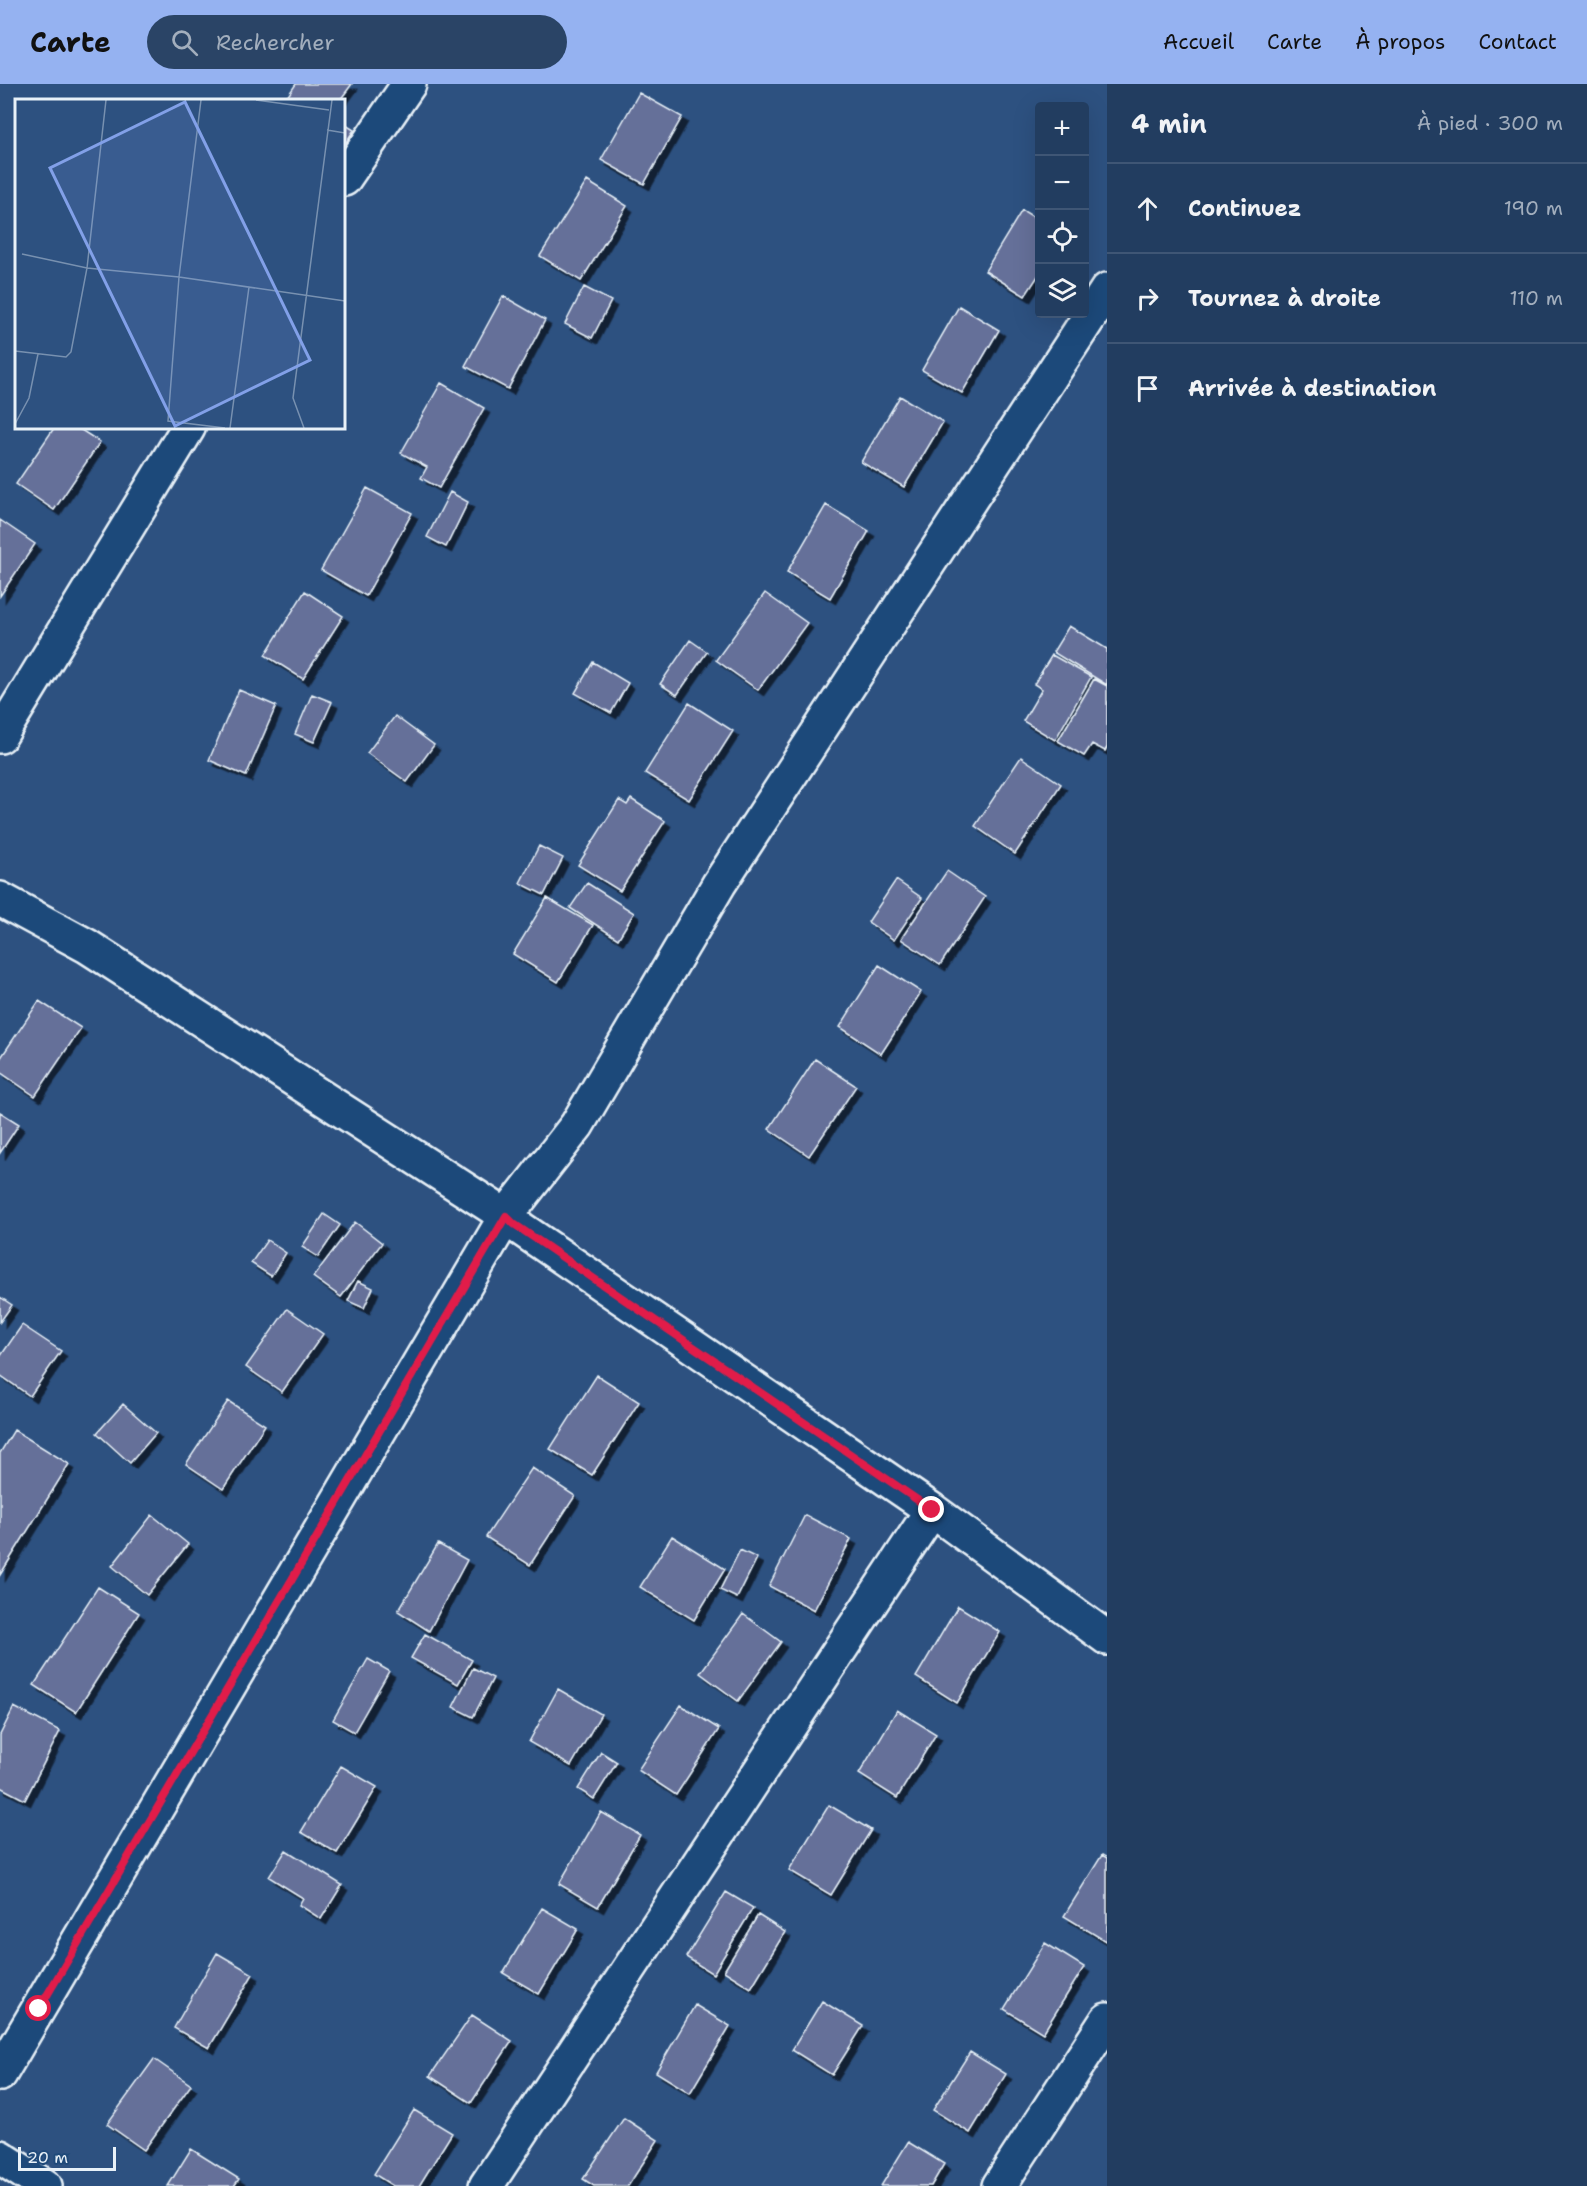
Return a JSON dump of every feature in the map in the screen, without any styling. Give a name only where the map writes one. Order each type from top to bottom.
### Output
[{"type":"street","points":[[345,178],[409,84]]},
{"type":"street","points":[[0,2074],[506,1216],[577,1125],[719,884],[1107,290]]},
{"type":"street","points":[[0,736],[187,429]]},
{"type":"street","points":[[0,899],[87,946],[506,1216],[514,1224],[932,1510],[1107,1638]]},
{"type":"street","points":[[486,2186],[932,1510]]},
{"type":"street","points":[[999,2186],[1107,2020]]},
{"type":"street","points":[[0,2157],[45,2186]]},
{"type":"building","points":[[296,84],[352,84],[341,99],[286,99]]},
{"type":"building","points":[[639,93],[682,117],[644,184],[601,160]]},
{"type":"building","points":[[345,125],[354,130],[345,144]]},
{"type":"building","points":[[587,181],[627,206],[581,281],[540,256]]},
{"type":"building","points":[[1022,210],[1035,218],[1035,281],[1025,296],[985,271]]},
{"type":"building","points":[[584,287],[611,301],[592,338],[565,324]]},
{"type":"building","points":[[503,296],[545,320],[508,389],[465,366]]},
{"type":"building","points":[[959,306],[999,330],[962,393],[922,370]]},
{"type":"building","points":[[441,383],[484,408],[439,488],[421,478],[427,467],[401,453]]},
{"type":"building","points":[[900,396],[943,422],[904,487],[861,462]]},
{"type":"building","points":[[53,429],[80,429],[100,442],[54,510],[16,484]]},
{"type":"building","points":[[367,488],[412,513],[366,596],[321,570]]},
{"type":"building","points":[[450,492],[468,502],[446,547],[427,537]]},
{"type":"building","points":[[826,505],[869,531],[830,598],[787,572]]},
{"type":"building","points":[[0,520],[35,544],[0,596]]},
{"type":"building","points":[[305,591],[343,616],[303,679],[265,655]]},
{"type":"building","points":[[765,593],[807,623],[758,690],[716,660]]},
{"type":"building","points":[[1069,626],[1107,649],[1107,685],[1053,652]]},
{"type":"building","points":[[690,640],[707,652],[677,695],[660,684]]},
{"type":"building","points":[[1052,655],[1091,677],[1055,740],[1023,721],[1042,689],[1034,684]]},
{"type":"building","points":[[593,662],[628,683],[611,713],[575,693]]},
{"type":"building","points":[[1094,679],[1107,686],[1107,747],[1105,751],[1092,744],[1084,756],[1058,741]]},
{"type":"building","points":[[239,690],[276,706],[246,776],[209,760]]},
{"type":"building","points":[[312,694],[332,702],[314,742],[295,734]]},
{"type":"building","points":[[689,703],[733,731],[689,800],[645,773]]},
{"type":"building","points":[[395,716],[434,745],[407,782],[367,753]]},
{"type":"building","points":[[1021,757],[1061,784],[1015,854],[975,826]]},
{"type":"building","points":[[631,799],[665,821],[620,891],[578,865],[619,800],[627,805]]},
{"type":"building","points":[[539,846],[563,858],[544,895],[520,883]]},
{"type":"building","points":[[947,871],[985,897],[940,965],[901,939]]},
{"type":"building","points":[[896,880],[922,898],[894,940],[868,922]]},
{"type":"building","points":[[587,883],[634,913],[618,939],[570,908]]},
{"type":"building","points":[[547,898],[593,925],[558,982],[513,954]]},
{"type":"building","points":[[879,965],[921,992],[881,1054],[840,1027]]},
{"type":"building","points":[[39,1001],[81,1028],[35,1096],[0,1072],[0,1059]]},
{"type":"building","points":[[815,1059],[856,1086],[809,1156],[769,1129]]},
{"type":"building","points":[[0,1112],[19,1124],[0,1153]]},
{"type":"building","points":[[324,1214],[340,1225],[318,1257],[302,1247]]},
{"type":"building","points":[[355,1222],[382,1243],[341,1297],[313,1277]]},
{"type":"building","points":[[267,1240],[286,1253],[271,1276],[251,1263]]},
{"type":"building","points":[[358,1281],[373,1288],[364,1308],[348,1301]]},
{"type":"building","points":[[0,1297],[12,1305],[0,1322]]},
{"type":"building","points":[[287,1309],[323,1334],[282,1392],[246,1367]]},
{"type":"building","points":[[22,1325],[61,1351],[30,1396],[0,1375],[0,1357]]},
{"type":"building","points":[[597,1375],[639,1402],[592,1475],[550,1449]]},
{"type":"building","points":[[228,1401],[265,1425],[223,1489],[186,1464]]},
{"type":"building","points":[[123,1404],[156,1433],[130,1463],[97,1433]]},
{"type":"building","points":[[14,1430],[69,1464],[0,1575],[0,1453]]},
{"type":"building","points":[[532,1468],[575,1496],[530,1565],[486,1537]]},
{"type":"building","points":[[152,1515],[188,1544],[147,1595],[112,1566]]},
{"type":"building","points":[[805,1515],[851,1539],[814,1610],[769,1586]]},
{"type":"building","points":[[672,1536],[725,1569],[694,1620],[640,1587]]},
{"type":"building","points":[[438,1544],[467,1560],[429,1631],[398,1611]]},
{"type":"building","points":[[740,1550],[757,1558],[737,1598],[720,1590]]},
{"type":"building","points":[[98,1587],[139,1613],[76,1712],[34,1685]]},
{"type":"building","points":[[958,1606],[1000,1632],[957,1703],[916,1677]]},
{"type":"building","points":[[743,1614],[781,1642],[738,1701],[700,1673]]},
{"type":"building","points":[[425,1634],[472,1660],[458,1684],[411,1658]]},
{"type":"building","points":[[368,1659],[389,1671],[354,1732],[333,1720]]},
{"type":"building","points":[[473,1668],[493,1678],[473,1717],[453,1707]]},
{"type":"building","points":[[558,1689],[601,1714],[571,1766],[529,1742]]},
{"type":"building","points":[[681,1705],[719,1729],[676,1795],[638,1770]]},
{"type":"building","points":[[14,1707],[60,1731],[25,1800],[0,1787],[0,1735]]},
{"type":"building","points":[[897,1710],[936,1734],[897,1798],[859,1774]]},
{"type":"building","points":[[601,1752],[617,1762],[594,1799],[578,1789]]},
{"type":"building","points":[[341,1766],[377,1787],[337,1853],[301,1832]]},
{"type":"building","points":[[829,1805],[871,1830],[831,1895],[789,1870]]},
{"type":"building","points":[[601,1812],[640,1835],[598,1907],[559,1884]]},
{"type":"building","points":[[286,1850],[342,1885],[321,1919],[299,1905],[303,1898],[269,1877]]},
{"type":"building","points":[[1102,1855],[1107,1858],[1107,1942],[1064,1916]]},
{"type":"building","points":[[726,1892],[753,1908],[713,1974],[686,1957]]},
{"type":"building","points":[[542,1908],[578,1929],[539,1994],[503,1973]]},
{"type":"building","points":[[758,1915],[785,1932],[751,1988],[724,1971]]},
{"type":"building","points":[[1045,1943],[1084,1967],[1043,2033],[1004,2009]]},
{"type":"building","points":[[217,1953],[253,1974],[209,2048],[174,2028]]},
{"type":"building","points":[[822,2001],[863,2026],[832,2075],[792,2050]]},
{"type":"building","points":[[695,2005],[730,2026],[690,2093],[656,2072]]},
{"type":"building","points":[[472,2015],[512,2041],[471,2103],[430,2076]]},
{"type":"building","points":[[970,2052],[1006,2074],[970,2133],[933,2110]]},
{"type":"building","points":[[154,2059],[191,2085],[144,2150],[107,2124]]},
{"type":"building","points":[[414,2110],[452,2133],[419,2186],[393,2186],[374,2174]]},
{"type":"building","points":[[624,2118],[658,2140],[628,2186],[594,2186],[583,2179]]},
{"type":"building","points":[[908,2142],[944,2164],[931,2186],[881,2186]]},
{"type":"building","points":[[191,2149],[239,2179],[234,2186],[168,2186]]},
{"type":"route","points":[[39,2009],[506,1216],[514,1224],[932,1510]]}]
